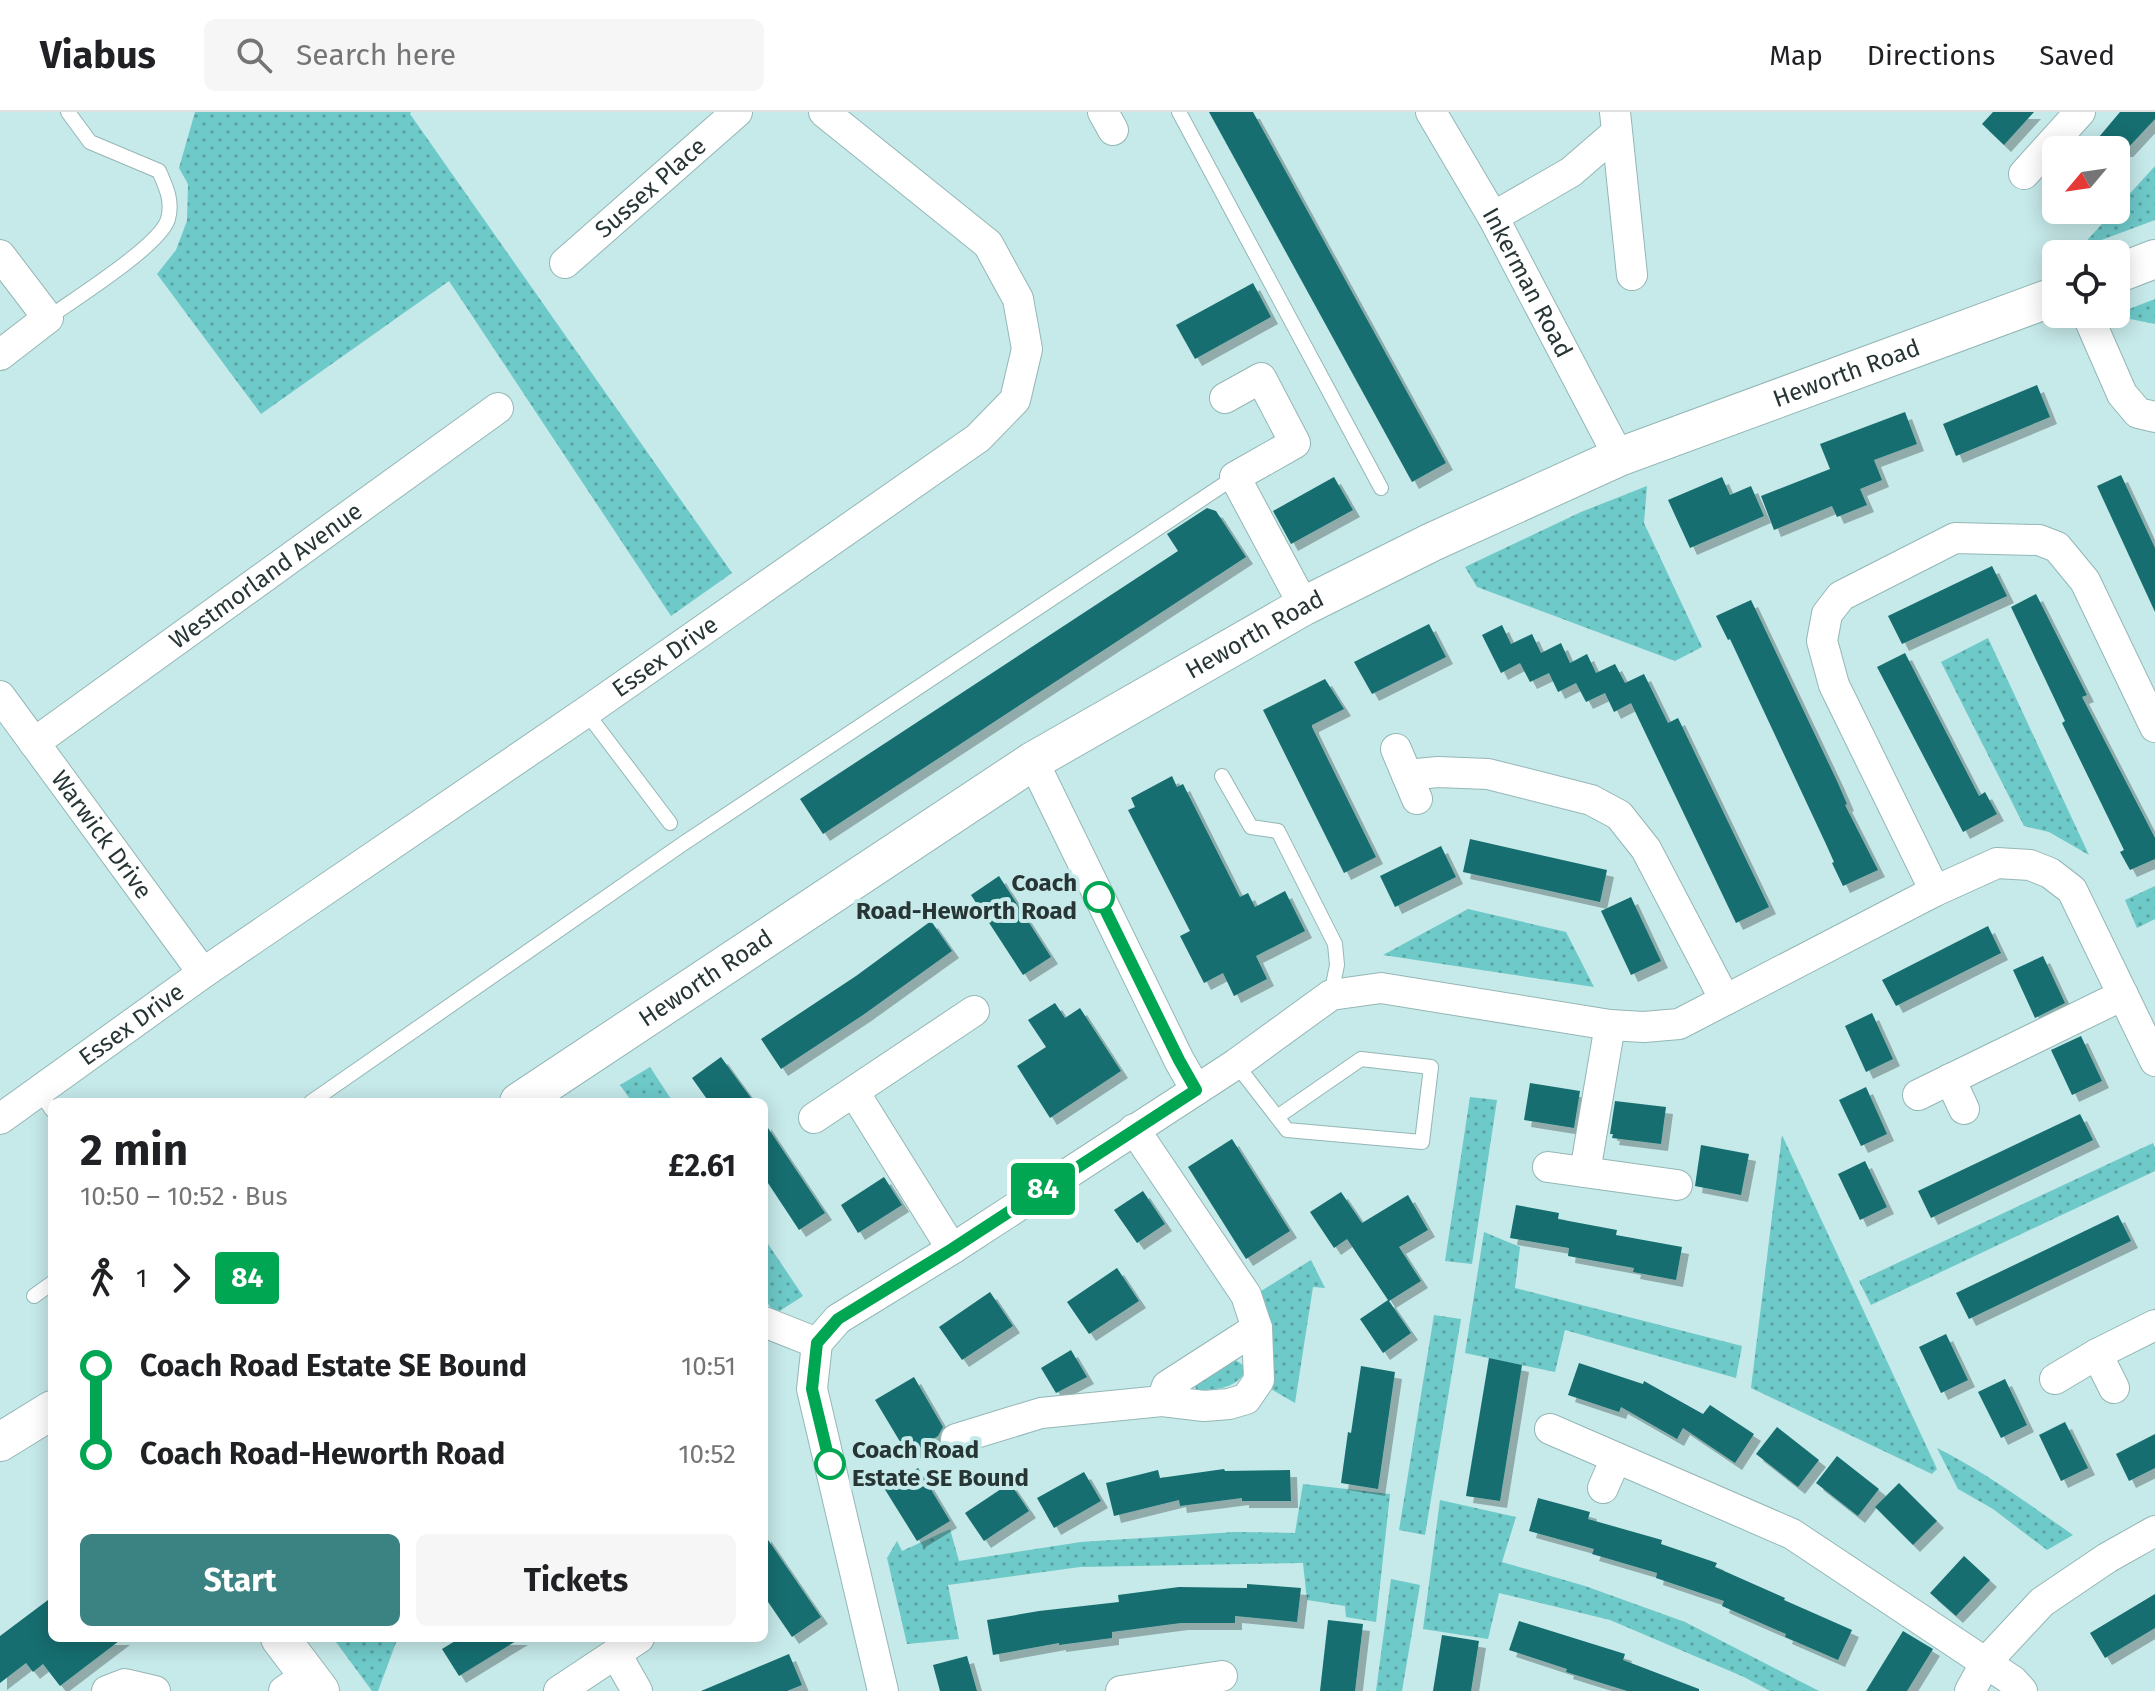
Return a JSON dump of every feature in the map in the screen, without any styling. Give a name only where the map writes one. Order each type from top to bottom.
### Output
[{"type":"street","name":"Sussex Place","points":[[565,263],[737,112]]},
{"type":"street","name":"Essex Drive","points":[[49,1098],[203,973],[586,712],[978,438],[1015,400],[1027,349],[1021,311],[1018,299],[988,244],[824,112]]},
{"type":"street","name":"Inkerman Road","points":[[1431,112],[1493,217],[1619,457]]},
{"type":"street","points":[[2024,174],[2080,112]]},
{"type":"street","points":[[1493,217],[1571,172],[1616,122]]},
{"type":"street","points":[[1616,122],[1632,275]]},
{"type":"street","points":[[0,255],[48,318],[0,355]]},
{"type":"street","points":[[2130,269],[2155,259]]},
{"type":"street","name":"Heworth Road","points":[[525,1098],[1033,761],[1304,606],[1432,542],[1619,457],[2042,301]]},
{"type":"street","points":[[2093,328],[2122,394],[2138,413],[2155,417]]},
{"type":"street","points":[[1225,398],[1261,378],[1295,443],[1235,477],[1304,606]]},
{"type":"street","name":"Westmorland Avenue","points":[[34,743],[498,408]]},
{"type":"street","points":[[1935,891],[1834,685],[1822,641],[1827,614],[1841,596],[1955,538],[2039,540],[2057,547],[2085,581],[2155,727]]},
{"type":"street","name":"Warwick Drive","points":[[0,696],[203,973]]},
{"type":"street","points":[[1033,761],[1196,1090]]},
{"type":"street","points":[[1407,774],[1488,774],[1591,800],[1619,815],[1646,849],[1725,1000]]},
{"type":"street","points":[[883,1691],[812,1389],[817,1343],[838,1319],[952,1249],[1236,1064],[1331,995],[1381,988],[1610,1025],[1644,1027],[1679,1024],[1935,891],[1997,863],[2030,865],[2050,873],[2072,890],[2155,1061]]},
{"type":"street","points":[[1918,1095],[2123,995]]},
{"type":"street","points":[[814,1118],[854,1092],[942,1017],[974,1011]]},
{"type":"street","points":[[1585,1172],[1610,1025]]},
{"type":"street","points":[[1950,1079],[1964,1109]]},
{"type":"street","points":[[854,1092],[952,1249]]},
{"type":"street","name":"Essex Drive","points":[[0,1119],[45,1101]]},
{"type":"street","points":[[956,1439],[1041,1413],[1162,1401],[1204,1406],[1229,1404],[1246,1399],[1259,1380],[1257,1328],[1246,1295],[1134,1129]]},
{"type":"street","points":[[1548,1167],[1585,1172],[1633,1193],[1677,1185]]},
{"type":"street","points":[[768,1324],[817,1343]]},
{"type":"street","points":[[2055,1379],[2155,1325]]},
{"type":"street","points":[[1162,1401],[1167,1386],[1257,1328]]},
{"type":"street","points":[[2097,1354],[2114,1388]]},
{"type":"street","points":[[0,1442],[48,1412]]},
{"type":"street","points":[[1550,1429],[1792,1534],[1986,1662],[2022,1691]]},
{"type":"street","points":[[1603,1488],[1616,1458]]},
{"type":"street","points":[[1970,1691],[1986,1662],[2042,1602],[2107,1558],[2155,1531]]},
{"type":"street","points":[[282,1642],[304,1686]]},
{"type":"street","points":[[559,1691],[627,1646],[637,1691]]},
{"type":"street","points":[[1121,1691],[1231,1675]]},
{"type":"street","points":[[107,1691],[125,1684],[155,1691]]},
{"type":"lane","points":[[48,318],[141,252],[160,234],[168,220],[170,195],[159,171],[90,142],[68,112]]},
{"type":"lane","points":[[1179,112],[1381,488]]},
{"type":"lane","points":[[317,1098],[684,843],[1235,477]]},
{"type":"lane","points":[[586,712],[670,823]]},
{"type":"lane","points":[[1222,776],[1251,827],[1278,831],[1335,944],[1337,965],[1331,995]]},
{"type":"lane","points":[[1236,1064],[1287,1130],[1422,1142],[1431,1067],[1361,1059],[1277,1117]]},
{"type":"lane","points":[[34,1296],[48,1286]]},
{"type":"shaded area","points":[[195,112],[411,112],[732,573],[671,616],[449,281],[261,414],[157,274],[176,250],[187,221],[188,184],[179,168]]},
{"type":"shaded area","points":[[2155,166],[2155,220],[2101,240],[2087,240],[2102,224],[2130,224],[2130,193]]},
{"type":"shaded area","points":[[2155,299],[2155,324],[2130,319],[2130,309]]},
{"type":"shaded area","points":[[1647,486],[1644,523],[1702,647],[1675,661],[1477,587],[1465,567],[1581,512]]},
{"type":"shaded area","points":[[1988,638],[2089,855],[2049,832],[2024,826],[1941,662]]},
{"type":"shaded area","points":[[2155,886],[2155,919],[2137,928],[2125,900]]},
{"type":"shaded area","points":[[1468,909],[1566,932],[1594,987],[1383,955]]},
{"type":"shaded area","points":[[650,1067],[670,1098],[629,1098],[620,1085]]},
{"type":"shaded area","points":[[1470,1097],[1497,1100],[1472,1264],[1445,1261]]},
{"type":"shaded area","points":[[1782,1135],[1937,1469],[1932,1474],[1751,1388]]},
{"type":"shaded area","points":[[2153,1143],[2155,1171],[1871,1305],[1859,1281]]},
{"type":"shaded area","points":[[1484,1232],[1520,1247],[1515,1288],[1742,1346],[1736,1378],[1565,1330],[1555,1372],[1465,1353]]},
{"type":"shaded area","points":[[768,1244],[803,1296],[775,1314],[768,1304]]},
{"type":"shaded area","points":[[1311,1260],[1325,1288],[1313,1287],[1295,1403],[1269,1388],[1270,1331],[1261,1291]]},
{"type":"shaded area","points":[[1434,1315],[1461,1319],[1425,1535],[1399,1530]]},
{"type":"shaded area","points":[[1234,1359],[1243,1365],[1245,1373],[1240,1378],[1224,1388],[1196,1390],[1195,1385]]},
{"type":"shaded area","points":[[1937,1448],[1990,1478],[2073,1535],[2047,1550],[1993,1509],[1958,1489]]},
{"type":"shaded area","points":[[1303,1484],[1390,1494],[1376,1622],[1346,1617],[1345,1606],[1307,1600],[1303,1563],[1080,1567],[948,1585],[959,1639],[907,1644],[887,1558],[897,1541],[902,1551],[950,1529],[959,1561],[1081,1542],[1235,1532],[1295,1533]]},
{"type":"shaded area","points":[[1440,1500],[1516,1517],[1502,1562],[1585,1586],[1685,1622],[1819,1691],[1770,1691],[1610,1620],[1499,1593],[1488,1639],[1423,1629]]},
{"type":"shaded area","points":[[1391,1579],[1420,1585],[1402,1691],[1376,1691]]},
{"type":"shaded area","points":[[336,1642],[396,1642],[378,1691],[372,1691]]},
{"type":"building","points":[[1209,112],[1253,112],[1446,463],[1412,482]]},
{"type":"building","points":[[1993,112],[2034,112],[2004,145],[1982,124]]},
{"type":"building","points":[[2120,112],[2155,112],[2155,119],[2130,146],[2130,136],[2100,136]]},
{"type":"building","points":[[1253,283],[1271,317],[1195,359],[1176,325]]},
{"type":"building","points":[[2037,385],[2050,417],[1956,456],[1943,424]]},
{"type":"building","points":[[1905,412],[1917,444],[1874,460],[1882,480],[1860,489],[1867,505],[1837,517],[1832,506],[1774,530],[1761,496],[1830,469],[1820,444]]},
{"type":"building","points":[[2121,475],[2155,548],[2155,612],[2097,486]]},
{"type":"building","points":[[1334,477],[1353,510],[1291,544],[1273,511]]},
{"type":"building","points":[[1722,477],[1730,495],[1751,486],[1764,516],[1690,548],[1668,500]]},
{"type":"building","points":[[1207,508],[1216,511],[1246,557],[823,834],[800,799],[1178,551],[1167,534]]},
{"type":"building","points":[[1992,566],[2007,596],[1902,644],[1888,616]]},
{"type":"building","points":[[2036,594],[2087,695],[2082,697],[2155,838],[2155,859],[2130,870],[2120,852],[2124,850],[2062,723],[2065,721],[2011,607]]},
{"type":"building","points":[[1751,600],[1878,870],[1843,886],[1730,639],[1716,616]]},
{"type":"building","points":[[1429,624],[1446,657],[1372,694],[1354,662]]},
{"type":"building","points":[[1502,625],[1511,644],[1532,634],[1541,653],[1561,643],[1570,663],[1587,654],[1596,673],[1615,664],[1625,683],[1644,674],[1668,723],[1678,718],[1769,907],[1736,923],[1631,703],[1614,712],[1605,693],[1586,702],[1576,683],[1558,692],[1549,673],[1530,682],[1520,663],[1501,673],[1482,635]]},
{"type":"building","points":[[1905,653],[1979,796],[1985,792],[1997,814],[1963,832],[1877,667]]},
{"type":"building","points":[[1325,679],[1344,709],[1312,727],[1376,857],[1344,873],[1263,710]]},
{"type":"building","points":[[1172,776],[1177,787],[1183,784],[1240,897],[1248,893],[1255,907],[1285,891],[1305,931],[1256,956],[1267,979],[1234,996],[1223,973],[1204,983],[1180,936],[1190,931],[1128,810],[1135,807],[1131,798]]},
{"type":"building","points":[[1470,839],[1607,870],[1600,902],[1463,872]]},
{"type":"building","points":[[1441,846],[1456,877],[1395,907],[1380,876]]},
{"type":"building","points":[[999,876],[1051,957],[1023,975],[971,895]]},
{"type":"building","points":[[1631,897],[1661,961],[1631,975],[1601,911]]},
{"type":"building","points":[[931,921],[952,951],[781,1069],[761,1039],[856,976]]},
{"type":"building","points":[[1988,926],[2001,953],[1896,1006],[1882,980]]},
{"type":"building","points":[[2043,956],[2065,1003],[2035,1018],[2013,970]]},
{"type":"building","points":[[1055,1003],[1065,1018],[1080,1008],[1121,1071],[1050,1118],[1017,1066],[1046,1047],[1028,1020]]},
{"type":"building","points":[[1872,1013],[1893,1059],[1866,1072],[1845,1026]]},
{"type":"building","points":[[2081,1036],[2102,1081],[2072,1095],[2051,1050]]},
{"type":"building","points":[[721,1057],[751,1098],[706,1098],[692,1078]]},
{"type":"building","points":[[1530,1083],[1580,1091],[1574,1128],[1524,1120]]},
{"type":"building","points":[[1866,1087],[1887,1134],[1861,1146],[1839,1100]]},
{"type":"building","points":[[1615,1101],[1666,1107],[1661,1144],[1612,1138]]},
{"type":"building","points":[[2080,1114],[2093,1140],[1931,1218],[1918,1191]]},
{"type":"building","points":[[768,1128],[825,1213],[799,1230],[768,1183]]},
{"type":"building","points":[[1232,1139],[1290,1231],[1246,1259],[1188,1167]]},
{"type":"building","points":[[1701,1145],[1749,1154],[1741,1195],[1695,1186]]},
{"type":"building","points":[[1865,1161],[1887,1207],[1860,1220],[1838,1174]]},
{"type":"building","points":[[884,1177],[902,1205],[858,1233],[841,1205]]},
{"type":"building","points":[[1143,1191],[1165,1224],[1137,1243],[1114,1210]]},
{"type":"building","points":[[1341,1192],[1362,1223],[1408,1195],[1428,1230],[1399,1247],[1421,1281],[1389,1301],[1411,1333],[1383,1353],[1360,1319],[1388,1300],[1347,1239],[1334,1248],[1310,1212]]},
{"type":"building","points":[[1516,1205],[1559,1213],[1558,1219],[1617,1230],[1616,1235],[1682,1247],[1676,1280],[1633,1272],[1634,1268],[1568,1256],[1569,1248],[1510,1238]]},
{"type":"building","points":[[2118,1215],[2131,1241],[1969,1319],[1956,1293]]},
{"type":"building","points":[[1117,1268],[1139,1301],[1089,1334],[1067,1302]]},
{"type":"building","points":[[990,1292],[1013,1326],[962,1360],[939,1327]]},
{"type":"building","points":[[1946,1334],[1968,1380],[1941,1393],[1919,1347]]},
{"type":"building","points":[[1071,1350],[1087,1377],[1056,1393],[1041,1368]]},
{"type":"building","points":[[1489,1358],[1522,1365],[1500,1501],[1466,1496]]},
{"type":"building","points":[[1579,1363],[1643,1384],[1644,1381],[1703,1414],[1710,1405],[1754,1434],[1735,1463],[1683,1428],[1677,1439],[1621,1407],[1619,1412],[1568,1395]]},
{"type":"building","points":[[1361,1366],[1395,1372],[1378,1489],[1341,1483]]},
{"type":"building","points":[[914,1377],[943,1427],[938,1436],[908,1455],[875,1400]]},
{"type":"building","points":[[2005,1379],[2027,1425],[2001,1438],[1978,1392]]},
{"type":"building","points":[[2065,1422],[2088,1468],[2061,1481],[2039,1435]]},
{"type":"building","points":[[1777,1427],[1819,1460],[1798,1487],[1756,1454]]},
{"type":"building","points":[[2155,1434],[2155,1468],[2129,1481],[2116,1454]]},
{"type":"building","points":[[1837,1456],[1879,1489],[1858,1516],[1816,1483]]},
{"type":"building","points":[[918,1468],[950,1521],[917,1541],[884,1488]]},
{"type":"building","points":[[1224,1469],[1290,1470],[1291,1501],[1242,1501],[1242,1498],[1180,1506],[1179,1500],[1114,1516],[1106,1483],[1158,1470],[1160,1478]]},
{"type":"building","points":[[1084,1472],[1101,1501],[1054,1528],[1037,1498]]},
{"type":"building","points":[[1010,1483],[1029,1511],[984,1541],[965,1513]]},
{"type":"building","points":[[1899,1483],[1937,1521],[1913,1545],[1875,1507]]},
{"type":"building","points":[[1538,1498],[1590,1512],[1588,1519],[1662,1540],[1661,1544],[1717,1563],[1715,1567],[1852,1630],[1838,1660],[1722,1606],[1724,1601],[1656,1578],[1657,1573],[1592,1554],[1594,1549],[1529,1531]]},
{"type":"building","points":[[768,1540],[821,1617],[792,1637],[768,1602]]},
{"type":"building","points":[[1964,1556],[1990,1580],[1956,1616],[1930,1593]]},
{"type":"building","points":[[1247,1584],[1301,1588],[1297,1622],[1235,1616],[1235,1623],[1181,1623],[1112,1632],[1112,1638],[1059,1643],[993,1655],[987,1620],[1119,1602],[1118,1595],[1179,1587],[1247,1588]]},
{"type":"building","points":[[2155,1594],[2155,1628],[2105,1658],[2090,1633]]},
{"type":"building","points":[[48,1600],[48,1642],[118,1642],[60,1686],[43,1664],[33,1672],[26,1663],[0,1683],[0,1636]]},
{"type":"building","points":[[1328,1620],[1363,1624],[1355,1691],[1320,1691]]},
{"type":"building","points":[[1519,1621],[1625,1654],[1623,1660],[1699,1691],[1627,1691],[1509,1650]]},
{"type":"building","points":[[1903,1631],[1933,1649],[1907,1691],[1866,1691]]},
{"type":"building","points":[[1442,1635],[1479,1641],[1471,1691],[1433,1691]]},
{"type":"building","points":[[453,1642],[514,1642],[459,1676],[442,1649]]},
{"type":"building","points":[[789,1654],[802,1685],[787,1691],[701,1691]]},
{"type":"building","points":[[967,1656],[977,1691],[940,1691],[933,1665]]},
{"type":"bus line","name":"84","points":[[830,1464],[812,1389],[817,1343],[838,1319],[952,1249],[1196,1090],[1099,897]]},
{"type":"place","name":"Coach Road-Heworth Road","points":[[1099,897]]},
{"type":"place","name":"Coach Road Estate SE Bound","points":[[830,1464]]}]
